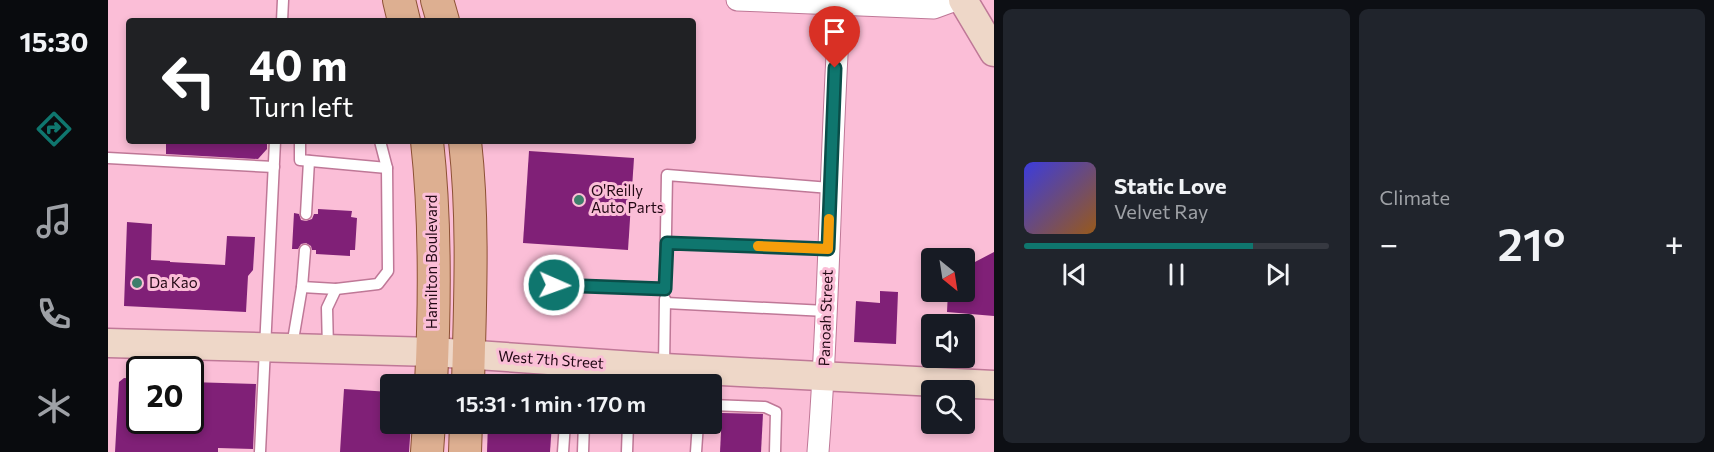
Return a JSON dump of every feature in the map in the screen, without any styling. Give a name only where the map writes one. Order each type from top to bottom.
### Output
[{"type":"main road","points":[[399,0],[403,18]]},
{"type":"main road","points":[[437,0],[441,18]]},
{"type":"main road","points":[[963,0],[994,52]]},
{"type":"main road","name":"Hamilton Boulevard","points":[[427,144],[433,192],[435,262],[432,374]]},
{"type":"main road","points":[[465,144],[470,206],[468,369]]},
{"type":"main road","name":"West 7th Street","points":[[108,343],[433,352],[468,369],[587,373],[664,368],[689,374]]},
{"type":"main road","name":"West 7th Street","points":[[722,377],[824,378],[994,385]]},
{"type":"main road","points":[[427,452],[428,434]]},
{"type":"main road","points":[[465,452],[466,434]]},
{"type":"street","points":[[737,0],[934,8],[956,0]]},
{"type":"street","name":"Panoah Street","points":[[818,452],[824,378],[832,112],[840,4]]},
{"type":"lane","points":[[282,18],[284,0]]},
{"type":"lane","points":[[260,452],[278,348],[275,144]]},
{"type":"lane","points":[[300,144],[300,160],[387,168]]},
{"type":"lane","points":[[302,287],[336,289],[378,284],[388,271],[387,168],[381,144]]},
{"type":"lane","points":[[108,158],[274,167]]},
{"type":"lane","points":[[306,214],[309,161]]},
{"type":"lane","points":[[664,368],[667,175],[830,188]]},
{"type":"lane","points":[[667,243],[828,249]]},
{"type":"lane","points":[[278,348],[302,287],[305,250]]},
{"type":"lane","points":[[532,284],[665,289]]},
{"type":"lane","points":[[328,350],[327,308],[336,289]]},
{"type":"lane","points":[[666,303],[826,311]]},
{"type":"lane","points":[[722,406],[765,407],[776,412],[775,452]]},
{"type":"lane","points":[[563,452],[564,434]]},
{"type":"lane","points":[[583,452],[584,434]]},
{"type":"lane","points":[[627,452],[628,434]]},
{"type":"lane","points":[[696,452],[697,434]]},
{"type":"building","points":[[166,144],[267,144],[267,149],[258,159],[166,154]]},
{"type":"building","name":"O'Reilly Auto Parts","points":[[529,151],[634,158],[628,250],[523,243]]},
{"type":"building","points":[[318,209],[352,211],[351,217],[357,218],[355,250],[350,250],[350,256],[316,254],[316,250],[312,250],[311,246],[306,243],[301,244],[298,249],[292,249],[294,213],[299,214],[301,220],[306,221],[312,219],[314,214],[318,214]]},
{"type":"building","points":[[127,222],[152,224],[151,260],[225,265],[227,236],[255,237],[253,270],[248,276],[246,312],[124,306]]},
{"type":"building","points":[[994,252],[994,316],[947,312],[947,302],[975,302],[975,262]]},
{"type":"building","points":[[880,291],[898,292],[896,344],[854,342],[856,301],[880,303]]},
{"type":"building","points":[[126,378],[126,434],[204,434],[204,382],[256,384],[253,449],[218,448],[218,452],[115,452],[119,382]]},
{"type":"building","points":[[344,389],[380,391],[380,434],[410,434],[409,452],[340,452]]},
{"type":"building","points":[[722,413],[763,414],[761,452],[720,452]]},
{"type":"building","points":[[488,434],[551,434],[550,452],[487,452]]},
{"type":"slow traffic","points":[[758,246],[828,249],[829,219]]},
{"type":"place","name":"O'Reilly Auto Parts","points":[[579,200]]},
{"type":"place","name":"Da Kao","points":[[137,283]]},
{"type":"route","points":[[554,285],[665,289],[667,243],[828,249],[835,68]]}]
